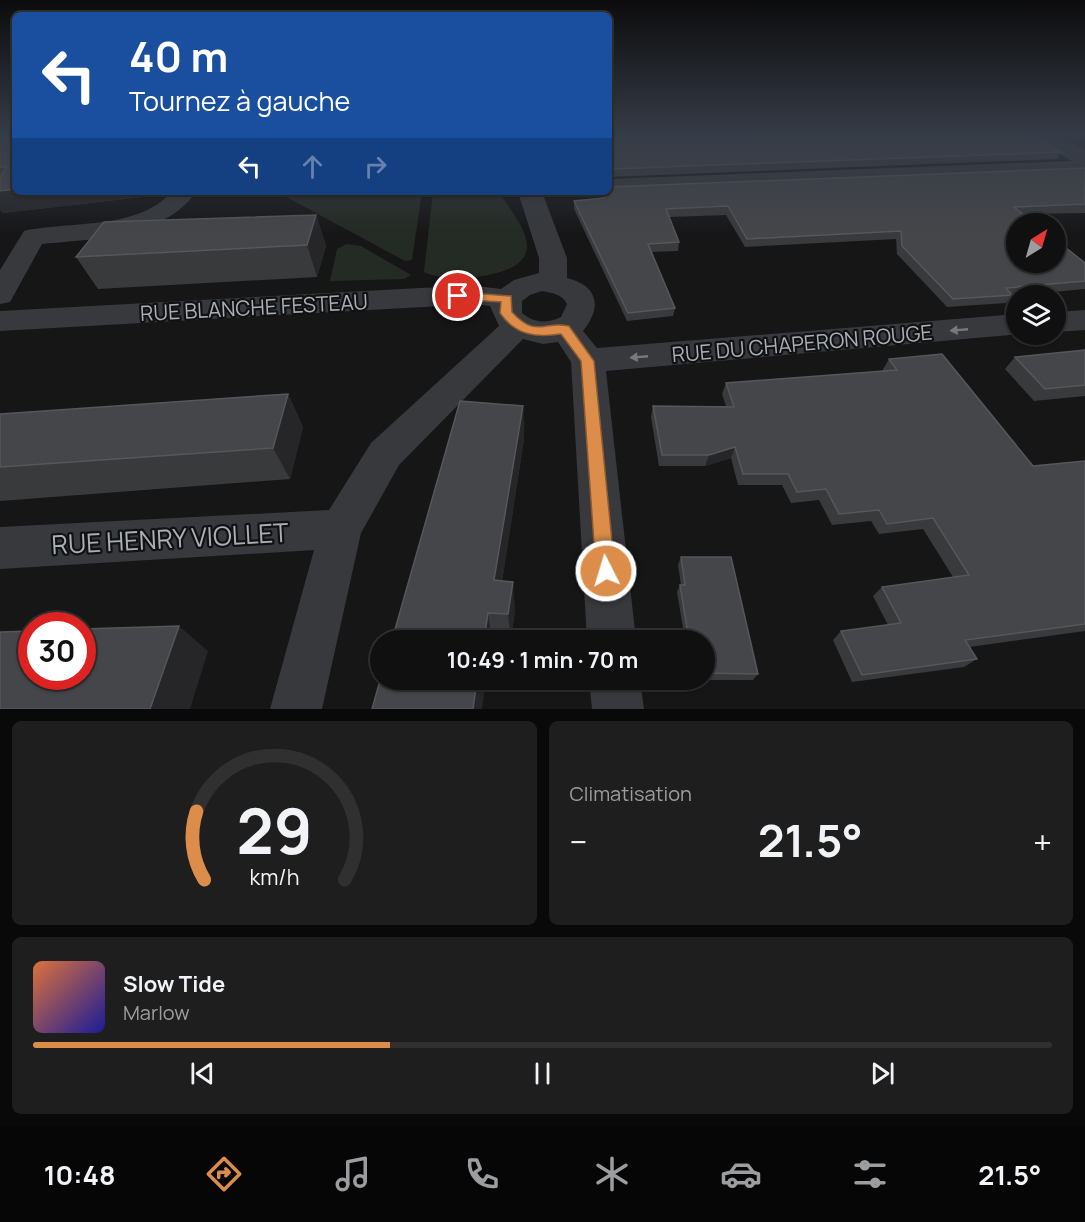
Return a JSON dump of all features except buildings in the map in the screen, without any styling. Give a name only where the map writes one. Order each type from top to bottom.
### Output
[{"type":"street","points":[[612,186],[1058,168]]},
{"type":"street","points":[[0,295],[33,237],[124,226],[141,221],[170,207],[181,195]]},
{"type":"street","points":[[531,195],[552,258],[553,282]]},
{"type":"street","points":[[296,709],[340,529],[385,454],[513,313],[520,287],[553,282],[575,291],[582,298],[584,307],[582,316],[575,324],[565,329],[540,333],[513,313]]},
{"type":"street","name":"RUE BLANCHE FESTEAU","points":[[0,321],[477,295],[513,313]]},
{"type":"street","points":[[1066,321],[1085,320]]},
{"type":"street","name":"RUE DU CHAPERON ROUGE","points":[[588,361],[1006,326]]},
{"type":"street","points":[[565,329],[588,361],[611,630]]},
{"type":"street","name":"RUE HENRY VIOLLET","points":[[0,548],[340,529]]},
{"type":"street","points":[[616,690],[618,709]]},
{"type":"shaded area","points":[[283,195],[422,195],[412,260],[405,261]]},
{"type":"shaded area","points":[[433,195],[501,195],[524,232],[527,246],[524,257],[514,266],[484,276],[449,277],[424,272]]},
{"type":"shaded area","points":[[347,244],[361,246],[411,275],[404,279],[330,281],[337,249]]},
{"type":"route","points":[[458,296],[477,295],[507,299],[506,313],[511,321],[529,331],[540,333],[553,333],[565,329],[588,361],[606,571]]}]
